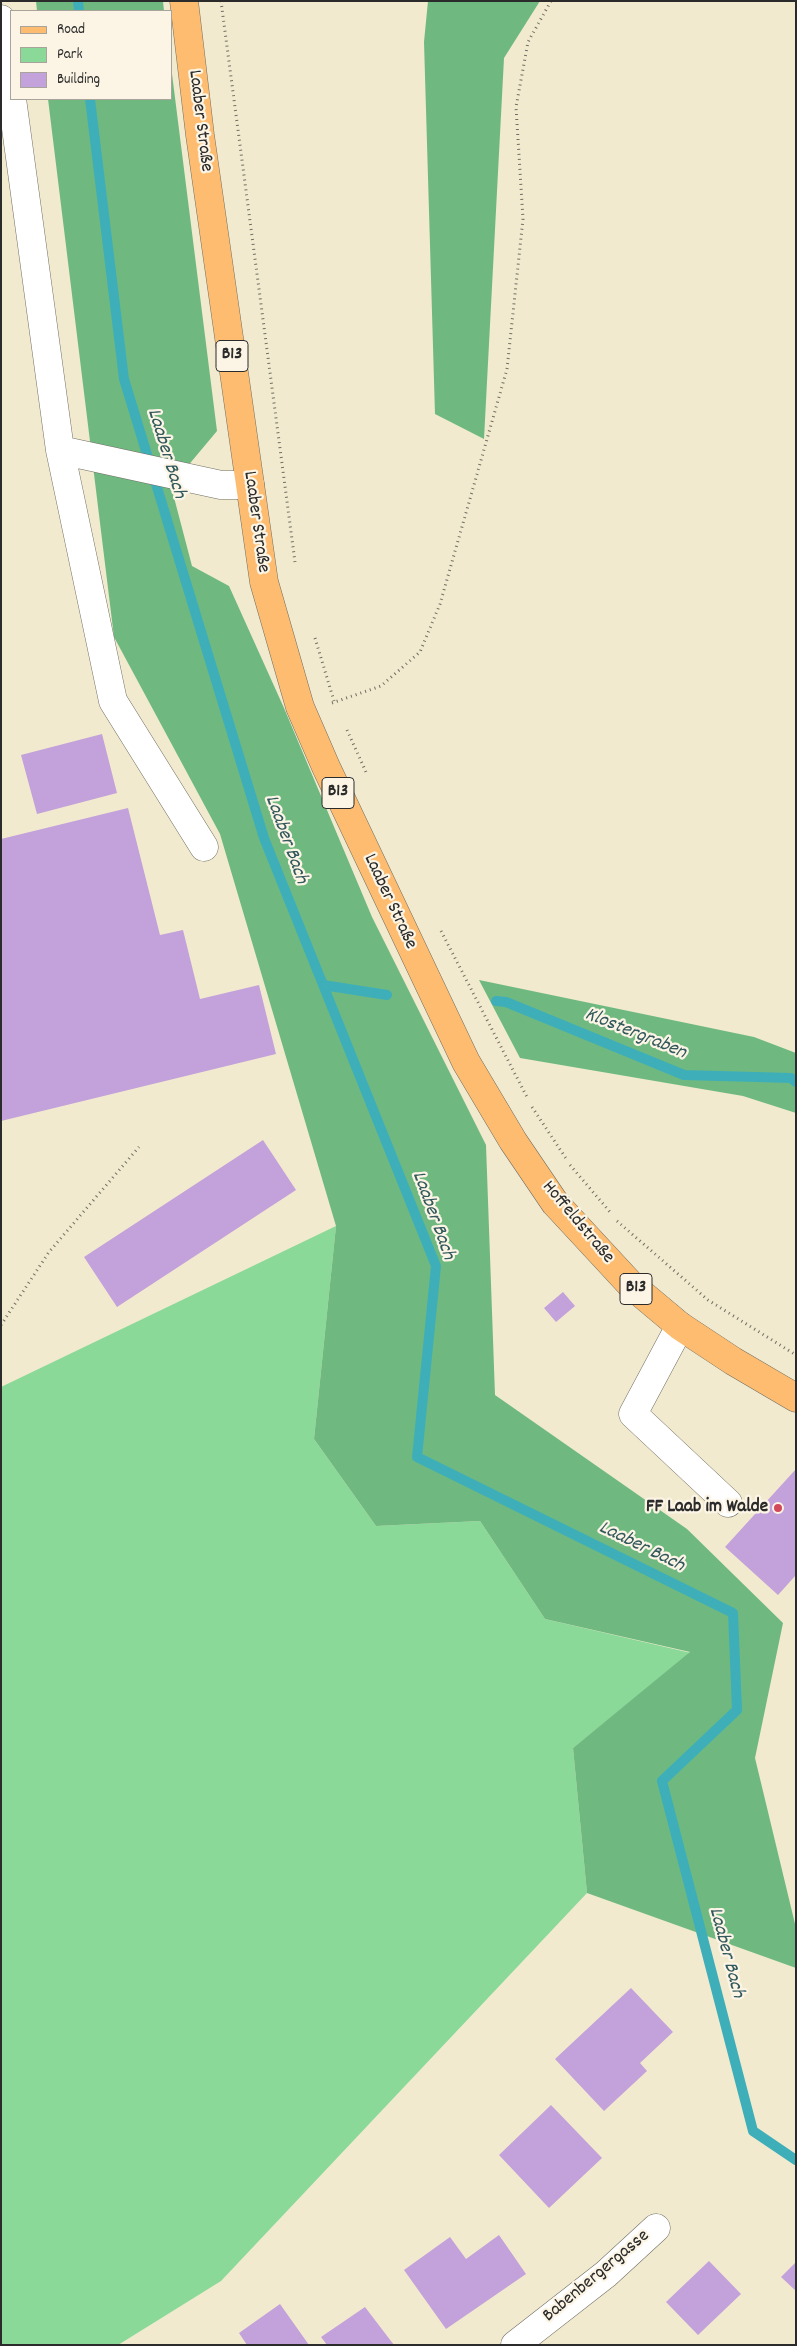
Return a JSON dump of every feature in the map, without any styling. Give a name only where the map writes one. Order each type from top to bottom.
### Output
[{"type":"main road","name":"Laaber Straße","points":[[184,1],[200,135],[264,582],[300,707],[373,869],[441,1011]]},
{"type":"main road","name":"Hoffeldstraße","points":[[441,1011],[466,1062],[508,1133],[555,1203],[631,1285],[680,1326],[733,1361],[796,1398]]},
{"type":"street","points":[[1,19],[10,86]]},
{"type":"street","points":[[12,100],[60,450],[113,701],[204,847]]},
{"type":"street","points":[[60,450],[221,485],[250,485]]},
{"type":"street","points":[[680,1326],[633,1414],[728,1503]]},
{"type":"street","name":"Babenbergergasse","points":[[515,2345],[606,2274],[656,2228]]},
{"type":"path","points":[[221,1],[296,567]]},
{"type":"path","points":[[300,707],[334,702],[381,686],[420,652],[440,604],[507,369],[523,219],[516,107],[528,42],[551,1]]},
{"type":"path","points":[[313,631],[338,711]]},
{"type":"path","points":[[347,729],[367,774]]},
{"type":"path","points":[[438,925],[529,1102],[571,1167],[615,1218],[660,1261],[708,1300],[796,1355]]},
{"type":"path","points":[[1,1325],[48,1252],[139,1147]]},
{"type":"green space","points":[[36,1],[163,1],[164,10],[37,10]]},
{"type":"green space","points":[[428,1],[540,1],[504,58],[484,439],[435,414],[424,42]]},
{"type":"green space","points":[[172,74],[217,431],[171,486],[192,566],[229,586],[284,708],[372,917],[486,1145],[495,1395],[687,1529],[783,1623],[755,1758],[796,1928],[796,1968],[587,1893],[573,1748],[690,1652],[545,1619],[480,1521],[376,1526],[314,1439],[336,1226],[220,834],[114,637],[48,100],[172,100]]},
{"type":"green space","points":[[479,980],[754,1037],[796,1053],[796,1113],[743,1096],[520,1058]]},
{"type":"green space","points":[[336,1226],[314,1439],[376,1526],[480,1521],[545,1619],[691,1653],[573,1748],[587,1893],[221,2281],[118,2345],[1,2345],[1,1387]]},
{"type":"building","points":[[102,734],[117,793],[37,814],[21,755]]},
{"type":"building","points":[[128,808],[160,935],[183,930],[200,999],[259,985],[276,1054],[1,1121],[1,839]]},
{"type":"building","points":[[263,1140],[296,1190],[117,1307],[84,1257]]},
{"type":"building","points":[[563,1292],[575,1306],[556,1322],[544,1308]]},
{"type":"building","name":"FF Laab im Walde","points":[[796,1469],[796,1575],[778,1595],[725,1547]]},
{"type":"building","points":[[631,1988],[673,2032],[640,2063],[647,2071],[604,2111],[555,2059]]},
{"type":"building","points":[[551,2105],[602,2158],[549,2208],[499,2155]]},
{"type":"building","points":[[499,2235],[526,2274],[446,2329],[404,2270],[450,2237],[466,2259]]},
{"type":"building","points":[[709,2261],[741,2294],[698,2335],[666,2302]]},
{"type":"building","points":[[796,2262],[796,2291],[781,2277]]},
{"type":"building","points":[[280,2304],[309,2345],[247,2345],[239,2333]]},
{"type":"building","points":[[365,2307],[394,2345],[327,2345],[321,2337]]},
{"type":"waterway","name":"Laaber Bach","points":[[78,1],[79,10]]},
{"type":"waterway","name":"Laaber Bach","points":[[90,100],[124,379],[264,838],[436,1266],[417,1457],[733,1613],[737,1710],[662,1781],[753,2131],[796,2160]]},
{"type":"waterway","name":"Klostergraben","points":[[323,985],[387,995]]},
{"type":"waterway","name":"Klostergraben","points":[[496,1001],[506,1002],[684,1075],[791,1078],[796,1082]]},
{"type":"place","name":"FF Laab im Walde","points":[[778,1508]]}]
